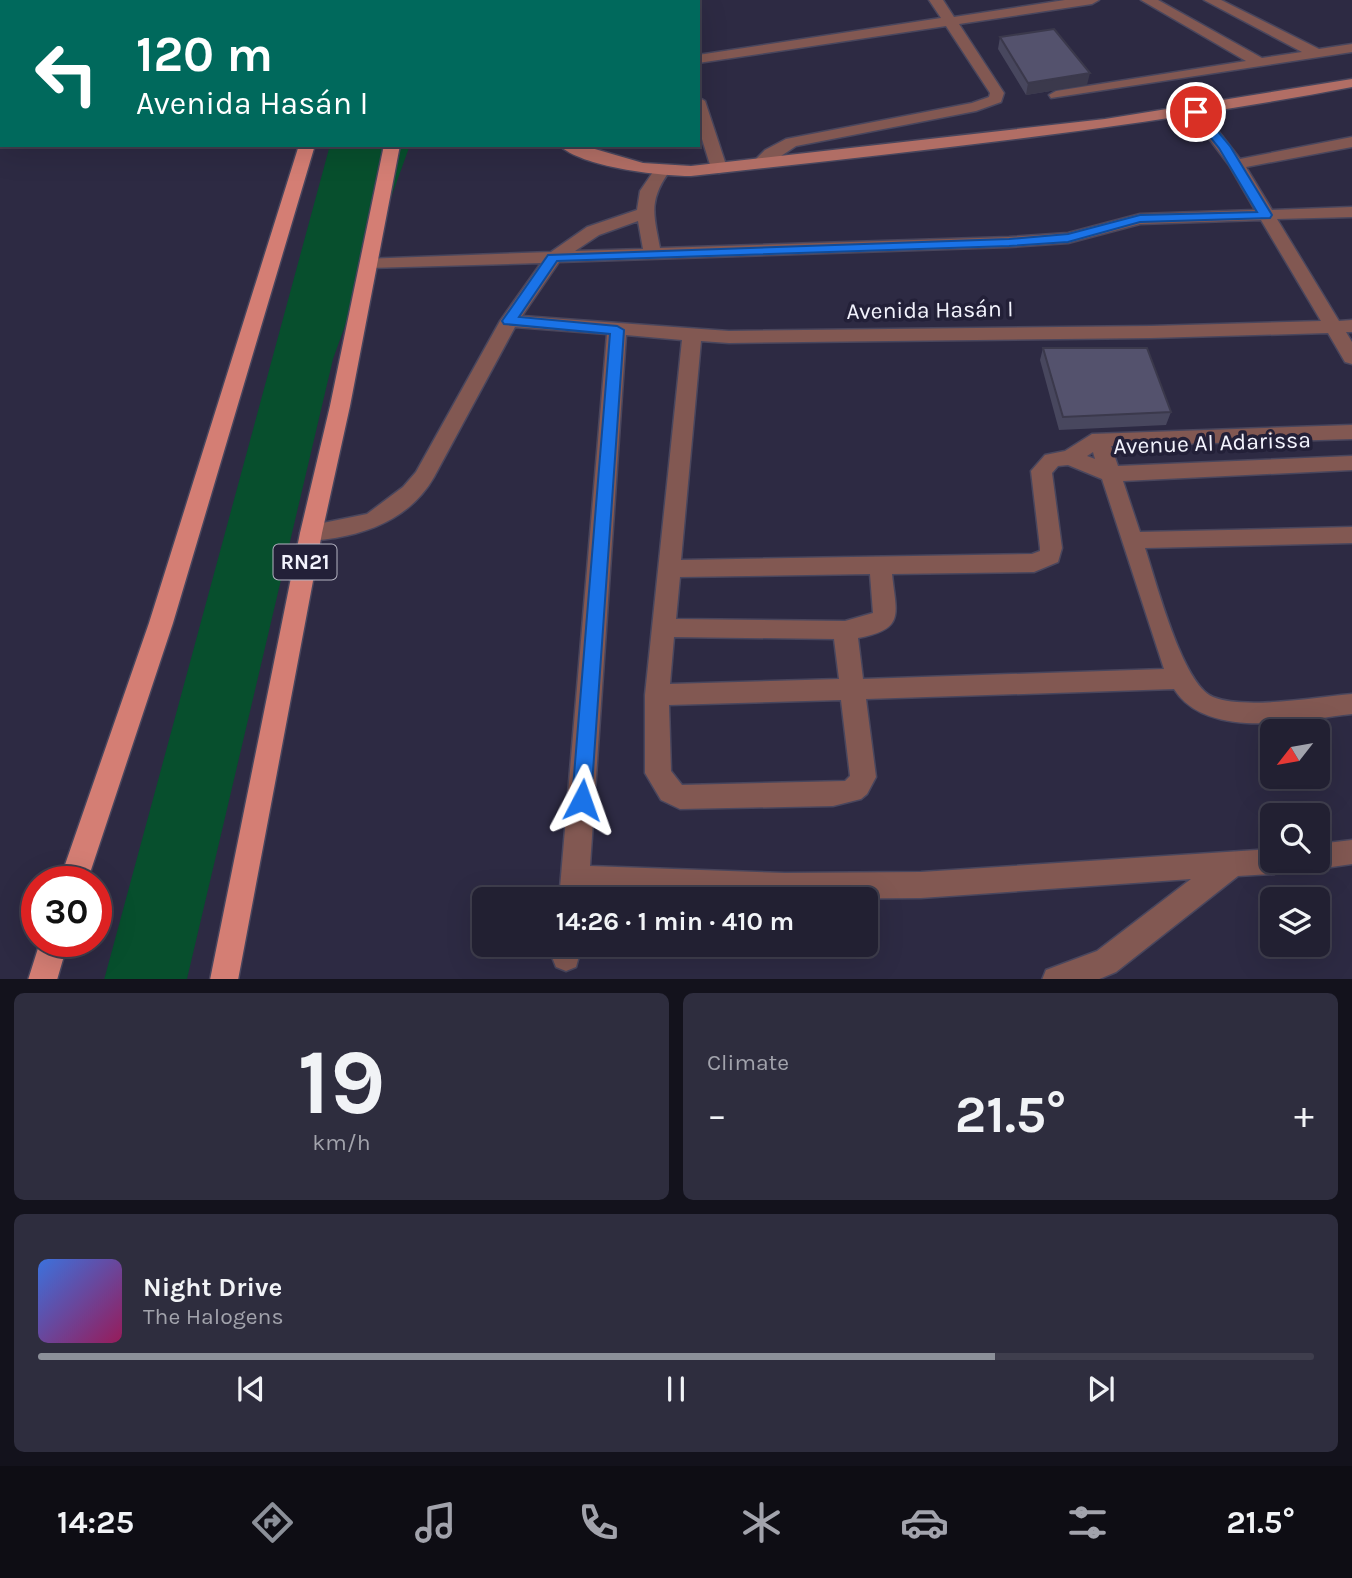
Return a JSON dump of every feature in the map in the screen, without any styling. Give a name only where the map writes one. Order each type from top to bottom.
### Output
[{"type":"main road","points":[[572,147],[603,159],[661,172],[719,168],[1033,134],[1196,112],[1352,83]]},
{"type":"main road","points":[[79,866],[160,623],[306,147]]},
{"type":"main road","name":"RN21","points":[[224,979],[311,533],[340,406],[392,147]]},
{"type":"main road","points":[[42,979],[49,957]]},
{"type":"street","points":[[760,163],[771,153],[791,142],[976,107],[996,99],[997,93],[936,0]]},
{"type":"street","points":[[700,59],[1092,0]]},
{"type":"street","points":[[1148,0],[1261,63]]},
{"type":"street","points":[[1211,0],[1318,54]]},
{"type":"street","points":[[1056,95],[1352,48]]},
{"type":"street","points":[[700,107],[719,168]]},
{"type":"street","points":[[1196,112],[1236,164],[1266,215],[1343,327],[1352,358]]},
{"type":"street","points":[[1236,164],[1345,144],[1352,160]]},
{"type":"street","points":[[652,254],[645,197],[650,184],[661,172]]},
{"type":"street","points":[[369,263],[1047,240],[1091,233],[1140,219],[1352,212]]},
{"type":"street","points":[[311,533],[373,522],[405,500],[424,477],[509,321],[553,258],[593,231],[645,213]]},
{"type":"street","name":"Avenida Hasán I","points":[[509,321],[692,335],[802,337],[1343,327]]},
{"type":"street","points":[[575,887],[617,330]]},
{"type":"street","points":[[692,335],[657,695],[658,773],[670,792],[680,797],[833,794],[859,788],[863,777],[845,630]]},
{"type":"street","name":"Avenue Al Adarissa","points":[[1070,457],[1099,439],[1352,432]]},
{"type":"street","points":[[1099,439],[1169,654],[1180,679],[1197,701],[1213,709],[1241,712],[1352,704]]},
{"type":"street","points":[[669,569],[880,567],[1043,561],[1050,556],[1051,548],[1041,471],[1052,460],[1070,457]]},
{"type":"street","name":"Avenue Al Adarissa","points":[[1070,457],[1110,474],[1352,463]]},
{"type":"street","points":[[1131,540],[1352,534]]},
{"type":"street","points":[[664,628],[845,630],[877,624],[886,617],[880,567]]},
{"type":"street","points":[[657,695],[1180,679]]},
{"type":"street","points":[[1330,855],[1352,852]]},
{"type":"street","points":[[716,887],[921,885],[1260,863]]},
{"type":"street","points":[[1056,979],[1106,962],[1230,866]]},
{"type":"green space","points":[[329,147],[409,147],[333,359],[187,979],[104,979]]},
{"type":"building","points":[[1054,29],[1090,73],[1028,83],[1000,37]]},
{"type":"building","points":[[1043,348],[1147,348],[1171,412],[1063,417]]},
{"type":"route","points":[[582,800],[617,330],[509,321],[553,258],[1009,243],[1068,238],[1140,219],[1167,216],[1266,215],[1224,146],[1196,112]]}]
